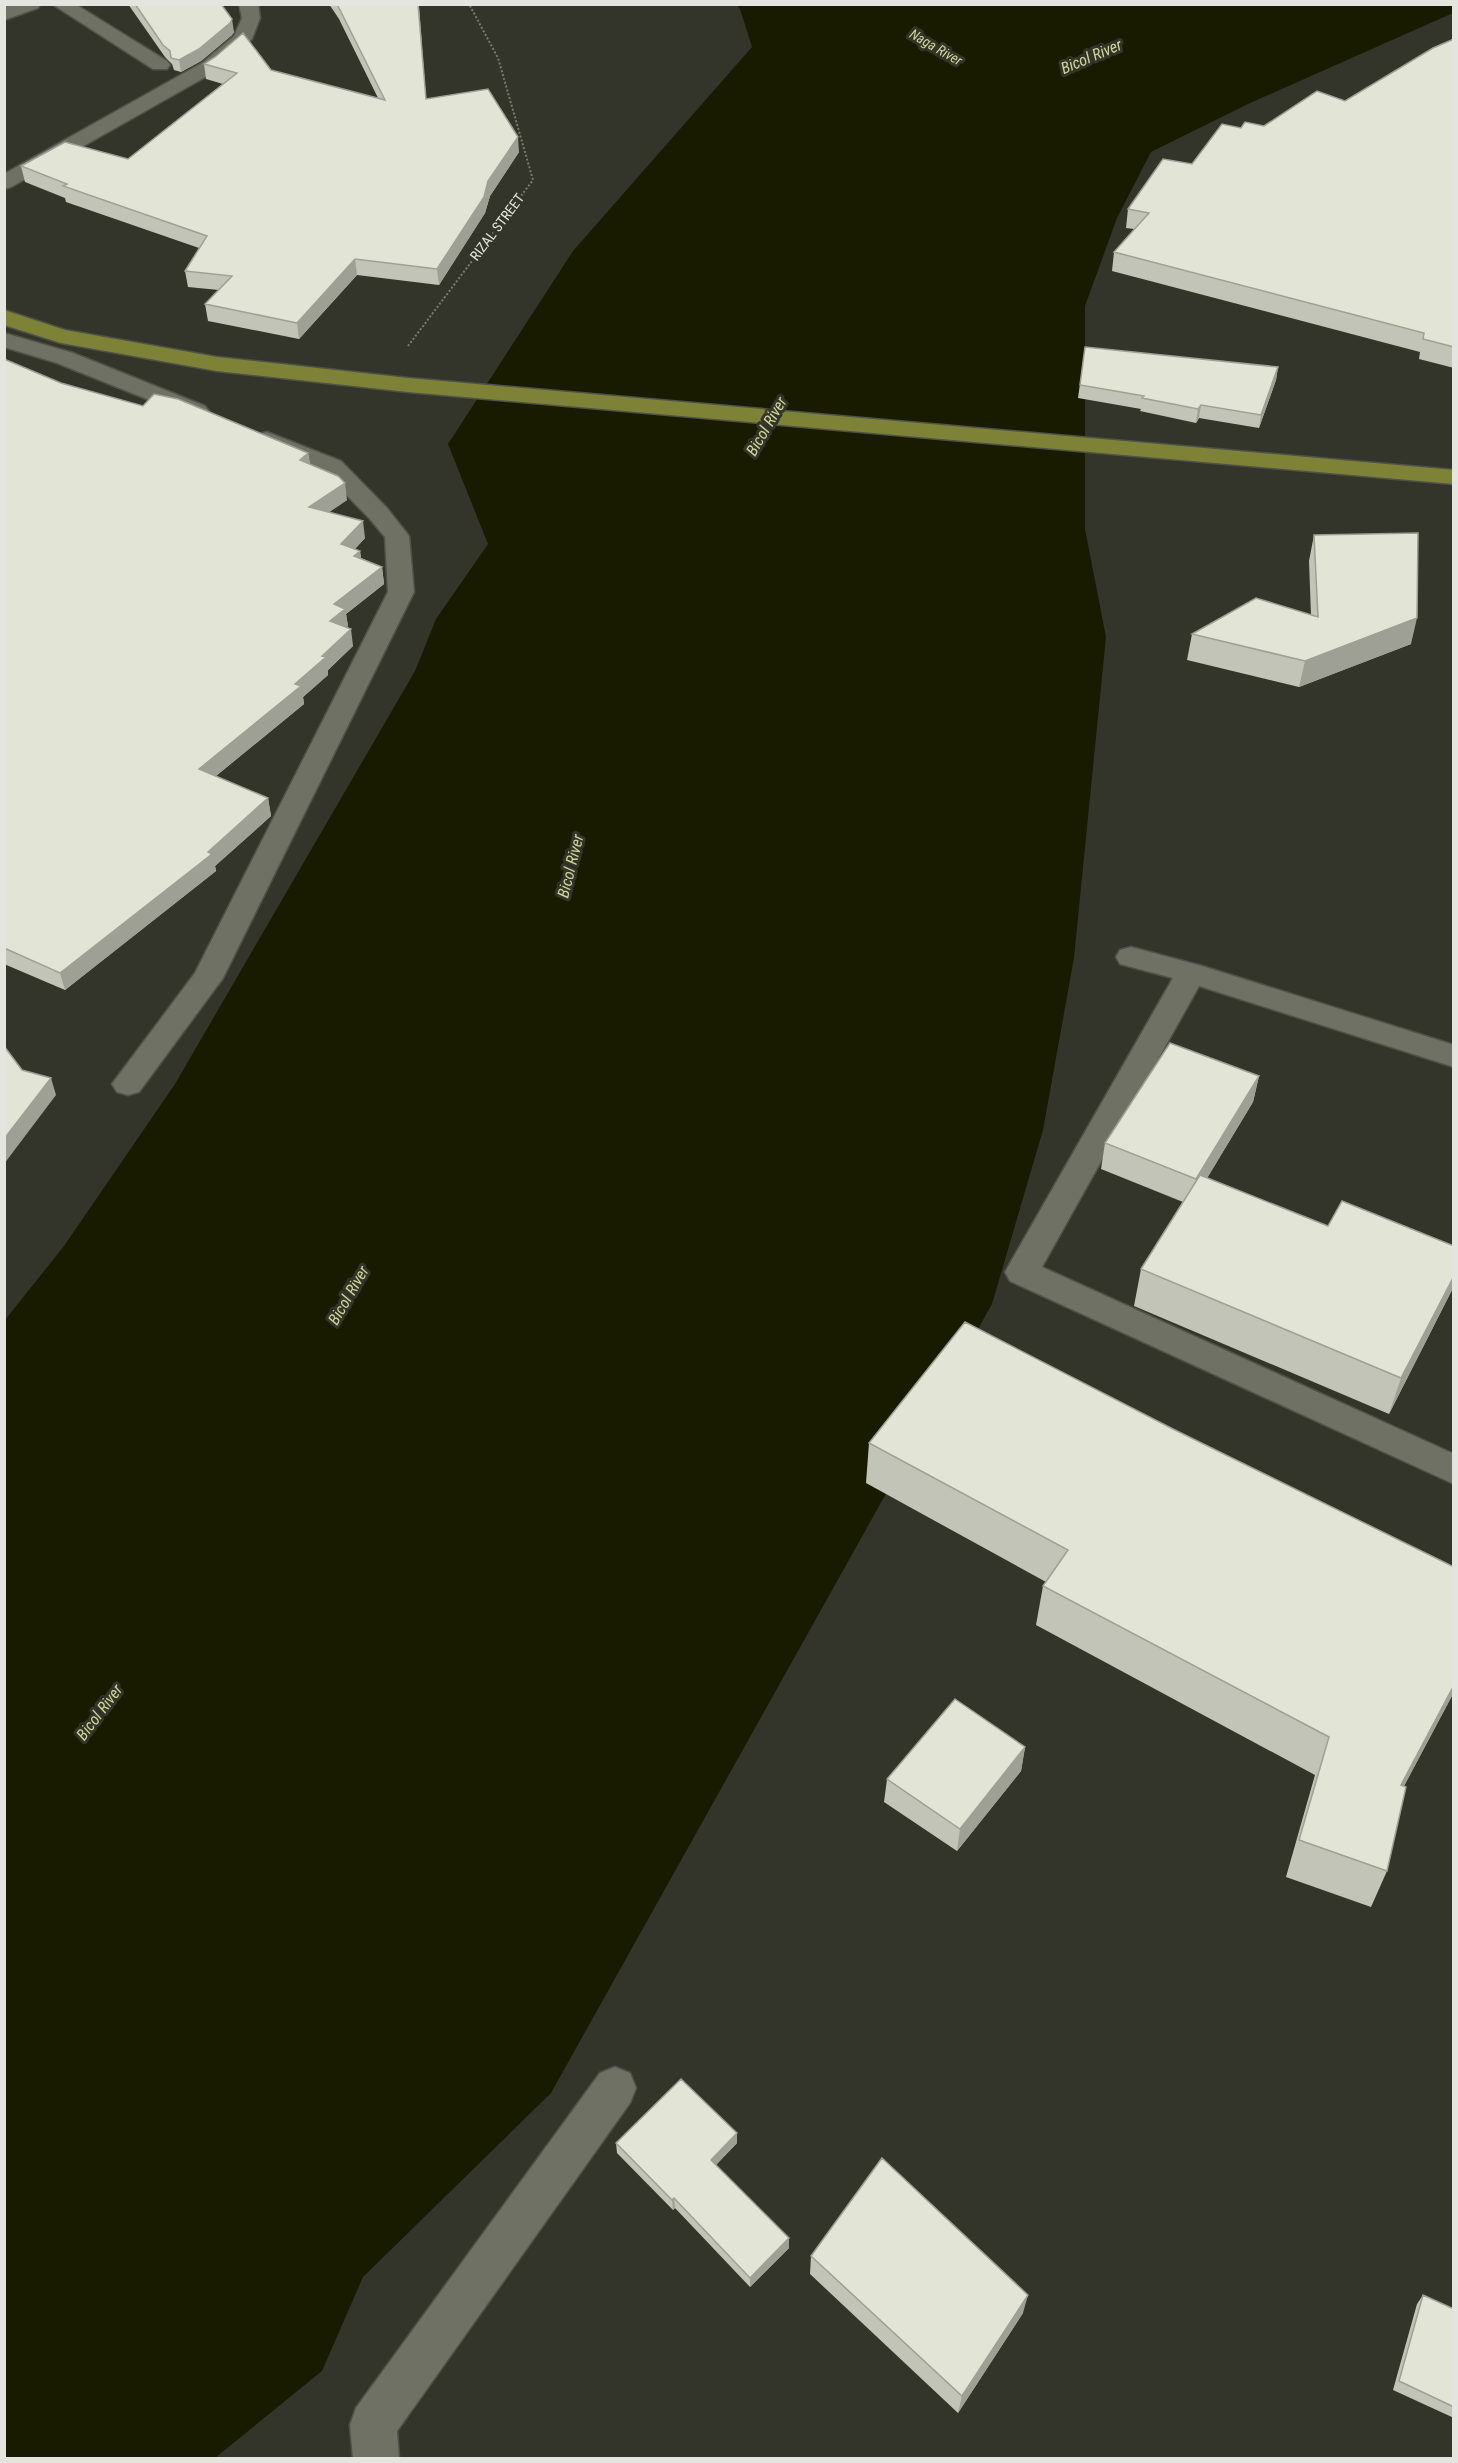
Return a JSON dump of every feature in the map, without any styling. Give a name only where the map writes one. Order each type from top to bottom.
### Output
[{"type":"main road","points":[[4,317],[61,336],[216,364],[408,385],[1454,477]]},
{"type":"street","points":[[4,14],[31,4]]},
{"type":"street","points":[[61,4],[160,65]]},
{"type":"street","points":[[4,183],[209,67],[242,39],[251,18],[248,4]]},
{"type":"street","points":[[4,340],[65,358],[332,466],[397,536],[401,592],[207,978],[128,1084]]},
{"type":"street","points":[[1131,957],[1191,973],[1454,1056]]},
{"type":"street","points":[[1191,973],[1022,1272],[1454,1470]]},
{"type":"street","points":[[376,2458],[373,2425],[615,2088]]},
{"type":"path","name":"RIZAL STREET","points":[[406,348],[533,180],[498,58],[469,4]]},
{"type":"water","points":[[737,5],[1453,5],[1453,13],[1248,104],[1151,152],[1117,218],[1085,306],[1085,529],[1106,637],[1074,958],[1043,1130],[992,1304],[551,2093],[363,2277],[322,2371],[215,2458],[5,2458],[5,1320],[64,1246],[175,1084],[415,671],[436,619],[488,544],[448,444],[573,251],[752,47]]},
{"type":"building","points":[[135,4],[221,4],[232,19],[199,49],[179,60],[171,58],[170,51],[163,45]]},
{"type":"building","points":[[337,4],[418,4],[426,99],[488,89],[518,137],[488,181],[484,197],[437,269],[355,259],[297,323],[205,304],[232,276],[185,271],[207,236],[63,186],[67,184],[21,166],[65,142],[128,159],[237,73],[204,64],[243,33],[271,70],[385,100]]},
{"type":"building","points":[[1454,39],[1454,347],[1423,339],[1424,333],[1114,252],[1149,213],[1128,209],[1163,159],[1192,164],[1222,124],[1241,128],[1245,122],[1264,126],[1317,91],[1345,101],[1433,48]]},
{"type":"building","points":[[1085,347],[1278,367],[1261,415],[1201,405],[1198,409],[1142,398],[1144,396],[1080,385]]},
{"type":"building","points":[[4,359],[61,383],[143,406],[154,394],[178,399],[308,453],[300,460],[338,476],[345,483],[309,507],[363,521],[341,544],[360,551],[354,556],[382,567],[334,604],[345,609],[330,621],[351,629],[322,656],[326,657],[295,684],[301,686],[199,769],[268,798],[208,852],[212,854],[60,973],[4,948]]},
{"type":"building","points":[[1418,533],[1417,618],[1305,661],[1192,634],[1256,598],[1318,617],[1314,535]]},
{"type":"building","points":[[1170,1043],[1259,1076],[1196,1179],[1105,1143]]},
{"type":"building","points":[[4,1046],[22,1070],[51,1078],[4,1139]]},
{"type":"building","points":[[1200,1175],[1328,1226],[1342,1201],[1454,1246],[1454,1276],[1401,1378],[1141,1269]]},
{"type":"building","points":[[965,1322],[1173,1429],[1454,1567],[1454,1685],[1401,1785],[1406,1787],[1387,1871],[1299,1840],[1329,1737],[1043,1586],[1068,1550],[869,1443]]},
{"type":"building","points":[[955,1699],[1025,1747],[960,1829],[887,1779]]},
{"type":"building","points":[[681,2079],[737,2133],[711,2160],[789,2238],[750,2278],[674,2198],[672,2200],[616,2143]]},
{"type":"building","points":[[882,2158],[1028,2295],[962,2396],[811,2256]]},
{"type":"building","points":[[1423,2295],[1454,2309],[1454,2407],[1399,2381]]},
{"type":"water label","name":"Naga River","points":[[936,47]]},
{"type":"water label","name":"Bicol River","points":[[1091,56]]},
{"type":"water label","name":"Bicol River","points":[[766,426]]},
{"type":"water label","name":"Bicol River","points":[[570,866]]},
{"type":"water label","name":"Bicol River","points":[[348,1295]]},
{"type":"water label","name":"Bicol River","points":[[99,1712]]}]
